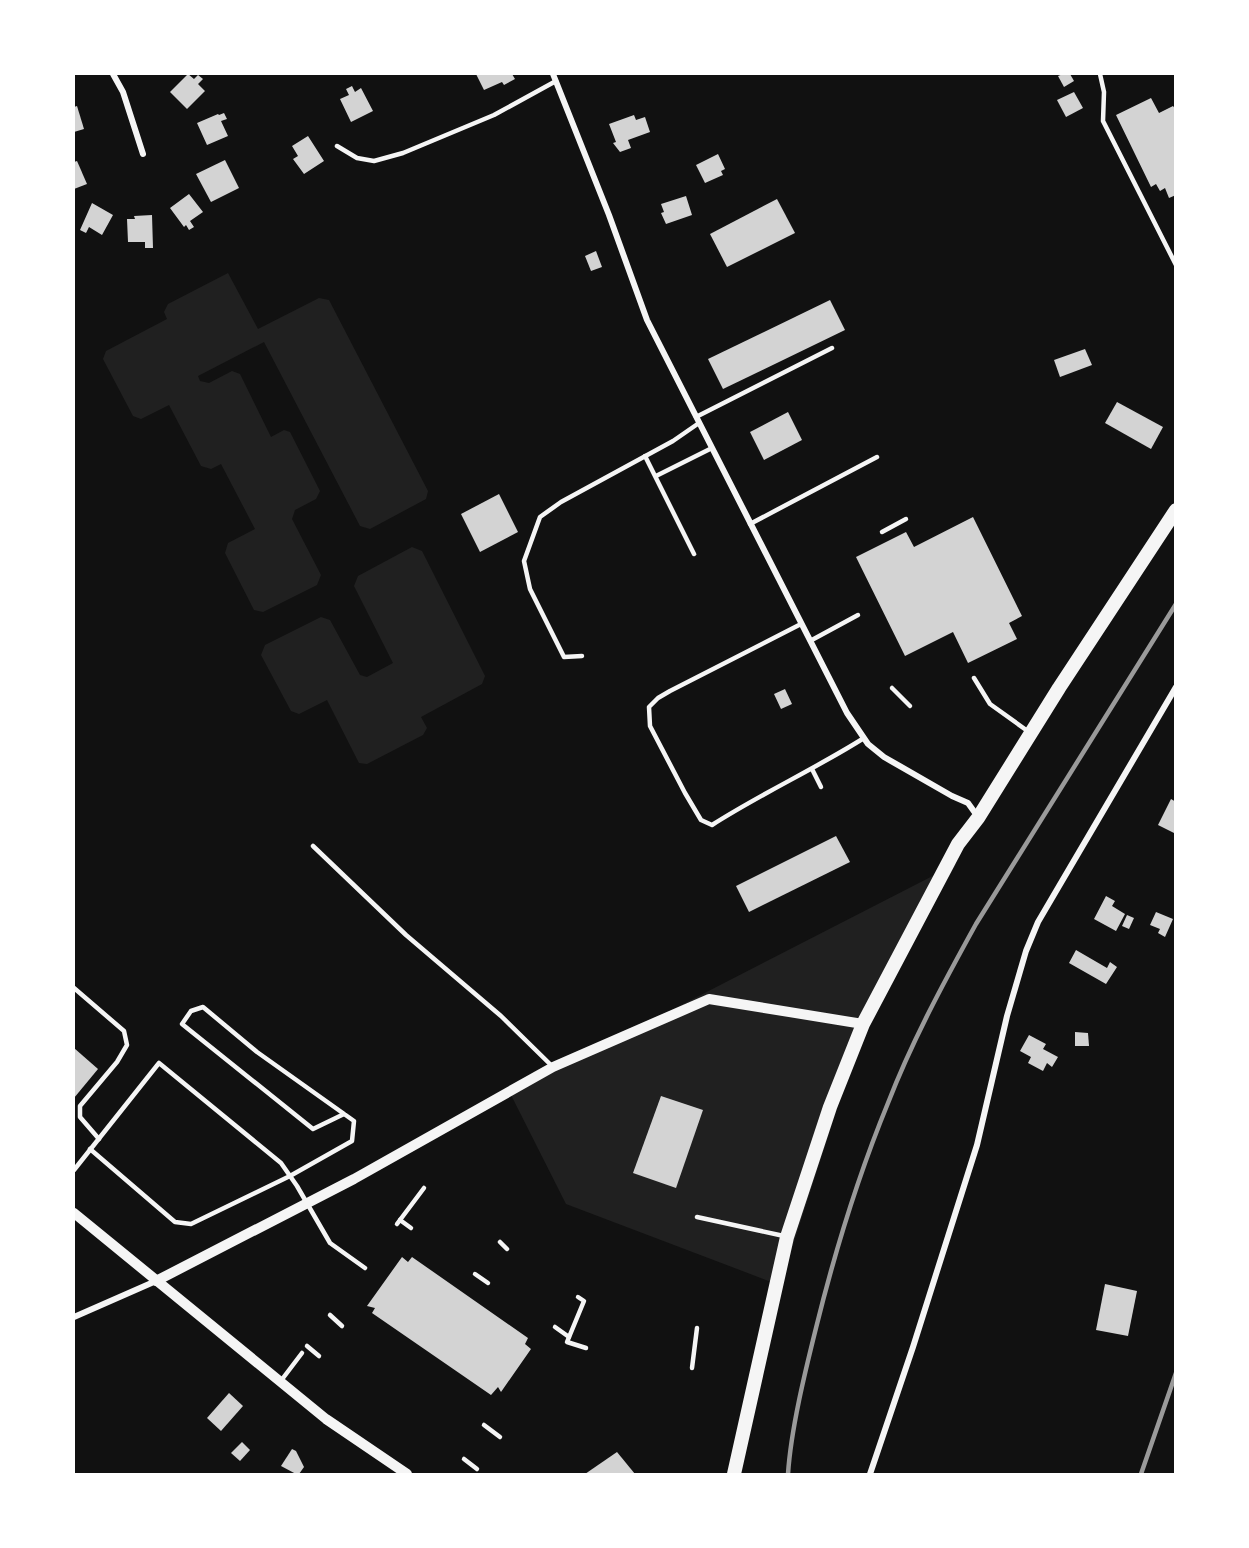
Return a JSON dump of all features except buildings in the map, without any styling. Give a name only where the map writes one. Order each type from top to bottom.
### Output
[{"type":"main road","points":[[734,1474],[787,1237],[830,1107],[863,1024],[958,844],[978,818],[1176,510]]},
{"type":"street","points":[[113,74],[123,92],[143,154]]},
{"type":"street","points":[[553,74],[647,320],[847,713],[864,738],[884,757],[968,803],[978,818]]},
{"type":"street","points":[[870,1474],[977,1145],[1007,1016],[1026,951],[1038,922],[1176,687]]},
{"type":"street","points":[[74,1317],[156,1281],[354,1179],[553,1066],[709,999],[863,1024]]},
{"type":"street","points":[[74,1213],[326,1419],[407,1474]]},
{"type":"lane","points":[[1100,74],[1104,92],[1102,121],[1176,265]]},
{"type":"lane","points":[[337,146],[357,158],[374,160],[403,153],[494,115],[557,81]]},
{"type":"lane","points":[[582,656],[564,657],[530,590],[524,561],[540,516],[561,502],[673,441],[698,420],[832,348]]},
{"type":"lane","points":[[656,476],[712,448]]},
{"type":"lane","points":[[645,456],[694,554]]},
{"type":"lane","points":[[750,524],[877,457]]},
{"type":"lane","points":[[882,531],[906,519]]},
{"type":"lane","points":[[810,641],[858,615]]},
{"type":"lane","points":[[801,624],[657,698],[649,707],[650,726],[685,793],[701,820],[712,825],[864,738]]},
{"type":"lane","points":[[974,678],[990,704],[1031,734]]},
{"type":"lane","points":[[892,688],[910,706]]},
{"type":"lane","points":[[812,769],[821,787]]},
{"type":"lane","points":[[313,846],[406,935],[501,1016],[553,1066]]},
{"type":"lane","points":[[74,988],[124,1031],[127,1045],[117,1062],[80,1106],[80,1117],[99,1139]]},
{"type":"lane","points":[[90,1149],[175,1222],[191,1224],[290,1176],[352,1141],[354,1121],[257,1052],[203,1007],[191,1011],[182,1024],[313,1129],[344,1114]]},
{"type":"lane","points":[[74,1170],[159,1063],[280,1163],[308,1203],[330,1243],[365,1268]]},
{"type":"lane","points":[[411,1228],[399,1222],[424,1188]]},
{"type":"lane","points":[[697,1217],[787,1237]]},
{"type":"lane","points":[[500,1242],[507,1249]]},
{"type":"lane","points":[[475,1274],[488,1283]]},
{"type":"lane","points":[[578,1297],[584,1301],[567,1342],[586,1348]]},
{"type":"lane","points":[[330,1315],[342,1326]]},
{"type":"lane","points":[[555,1327],[569,1337]]},
{"type":"lane","points":[[692,1368],[697,1328]]},
{"type":"lane","points":[[307,1346],[319,1356]]},
{"type":"lane","points":[[280,1382],[302,1353]]},
{"type":"lane","points":[[484,1425],[500,1437]]},
{"type":"lane","points":[[464,1459],[477,1469]]},
{"type":"shaded area","points":[[228,273],[258,329],[319,298],[329,300],[428,491],[426,499],[370,529],[360,526],[264,342],[198,376],[200,381],[209,383],[232,371],[240,374],[271,437],[284,430],[290,432],[320,491],[316,499],[295,510],[292,519],[321,575],[317,585],[263,612],[254,610],[225,553],[228,543],[255,529],[221,464],[211,469],[201,466],[169,405],[141,419],[133,416],[103,359],[106,351],[167,319],[164,312],[168,304]]},
{"type":"shaded area","points":[[412,547],[422,551],[485,676],[482,684],[421,717],[427,728],[423,735],[367,764],[359,763],[327,700],[299,714],[291,711],[261,655],[265,645],[321,617],[330,620],[360,675],[367,677],[393,663],[354,586],[358,576]]},
{"type":"shaded area","points":[[956,864],[859,1041],[792,1248],[782,1286],[566,1204],[510,1093]]},
{"type":"railway","points":[[788,1474],[799,1401],[831,1271],[867,1158],[907,1057],[976,924],[1176,604]]},
{"type":"railway","points":[[1141,1474],[1176,1373]]}]
